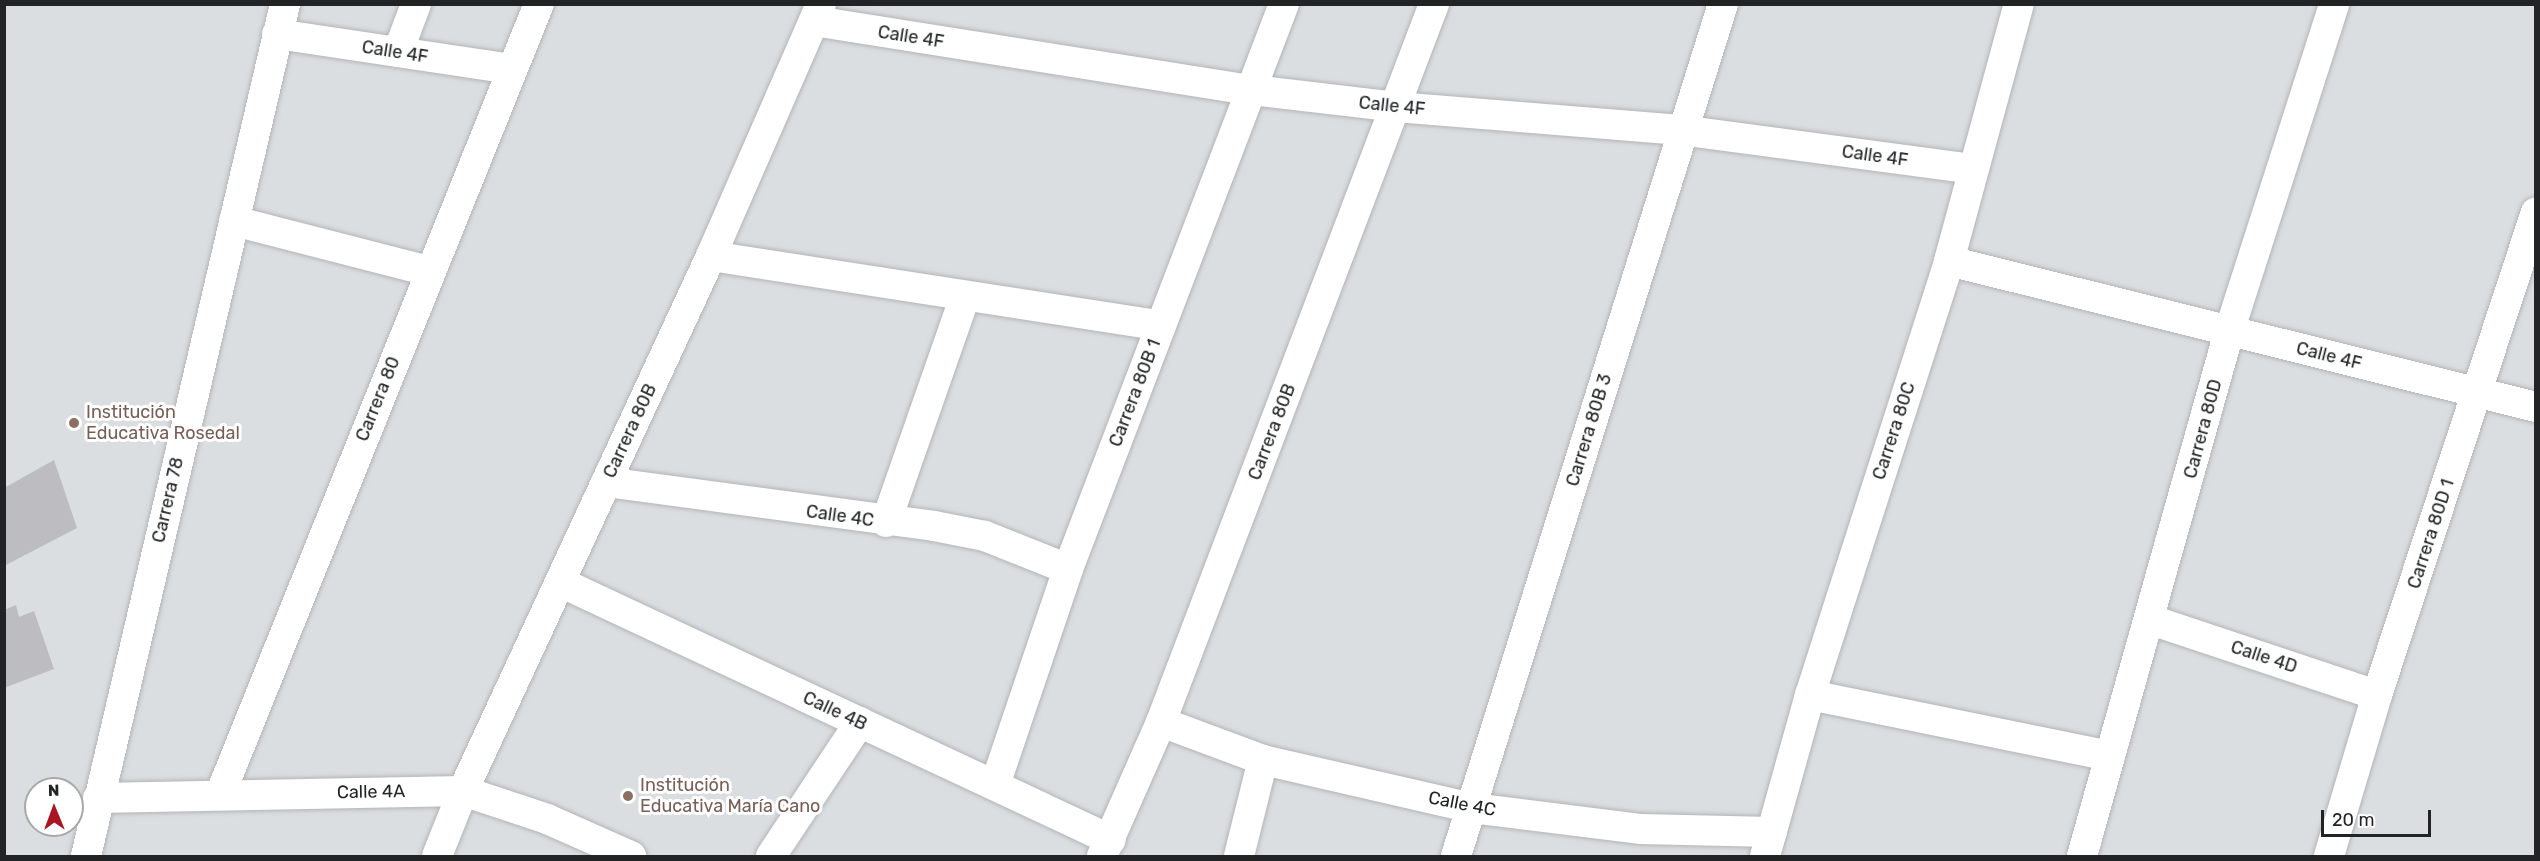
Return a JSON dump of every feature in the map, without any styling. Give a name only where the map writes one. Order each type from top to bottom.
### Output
[{"type":"street","name":"Carrera 78","points":[[86,856],[285,4]]},
{"type":"street","points":[[399,52],[416,4]]},
{"type":"street","name":"Carrera 80","points":[[220,795],[429,271],[539,4]]},
{"type":"street","name":"Carrera 80B 1","points":[[995,785],[1068,569],[1284,4]]},
{"type":"street","name":"Carrera 80B","points":[[1106,848],[1161,722],[1434,4]]},
{"type":"street","name":"Carrera 80B 3","points":[[1456,856],[1681,130],[1723,4]]},
{"type":"street","name":"Carrera 80C","points":[[1769,844],[1810,695],[1949,261],[2019,4]]},
{"type":"street","name":"Carrera 80D","points":[[2082,856],[2151,620],[2229,332],[2334,4]]},
{"type":"street","name":"Calle 4F","points":[[818,13],[1252,90],[1396,107],[1681,130],[1973,169]]},
{"type":"street","name":"Carrera 80B","points":[[437,856],[463,790],[711,256],[818,13]]},
{"type":"street","name":"Calle 4F","points":[[277,34],[512,69]]},
{"type":"street","name":"Carrera 80D 1","points":[[2329,856],[2377,695],[2535,212]]},
{"type":"street","points":[[234,221],[429,271]]},
{"type":"street","points":[[711,256],[1161,326]]},
{"type":"street","name":"Calle 4F","points":[[1949,261],[2535,407]]},
{"type":"street","points":[[886,522],[965,296]]},
{"type":"street","name":"Calle 4C","points":[[606,482],[986,536],[1068,569]]},
{"type":"street","name":"Calle 4B","points":[[560,582],[995,785],[1106,848]]},
{"type":"street","name":"Calle 4D","points":[[2151,620],[2377,695]]},
{"type":"street","points":[[1810,695],[2110,756]]},
{"type":"street","points":[[771,856],[860,722]]},
{"type":"street","name":"Calle 4C","points":[[1161,722],[1263,760],[1472,808],[1769,844]]},
{"type":"street","points":[[1239,856],[1263,760]]},
{"type":"street","name":"Calle 4A","points":[[98,798],[463,790],[547,819],[631,856]]},
{"type":"building","points":[[54,460],[77,528],[4,566],[4,488]]},
{"type":"building","points":[[16,605],[19,617],[34,611],[54,669],[4,688],[4,610]]},
{"type":"place","name":"Institución Educativa Rosedal","points":[[74,423]]},
{"type":"place","name":"Institución Educativa María Cano","points":[[628,796]]}]
